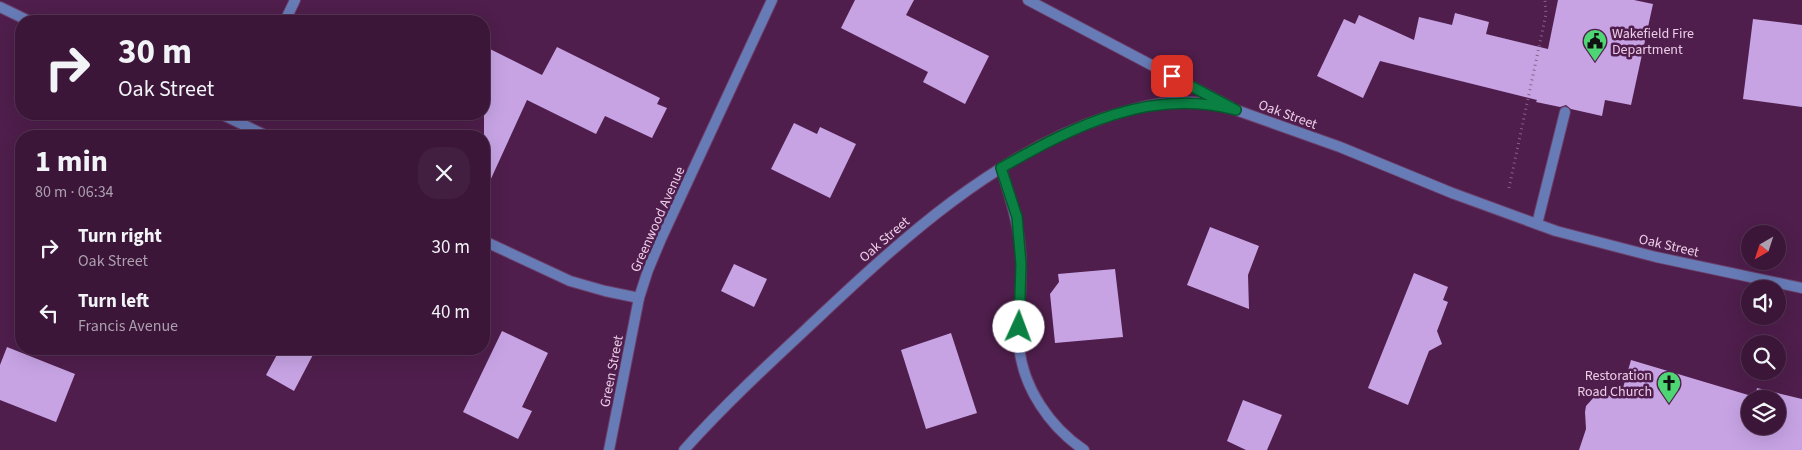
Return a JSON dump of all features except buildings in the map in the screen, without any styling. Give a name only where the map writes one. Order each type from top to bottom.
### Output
[{"type":"street","points":[[289,15],[295,0]]},
{"type":"street","name":"Greenwood Avenue","points":[[639,298],[661,239],[772,0]]},
{"type":"street","points":[[1028,0],[1236,110]]},
{"type":"street","points":[[0,7],[17,15]]},
{"type":"street","name":"Oak Street","points":[[684,450],[746,385],[905,238],[1001,168],[1063,134],[1122,112],[1148,106],[1176,102],[1221,106],[1236,110],[1340,147],[1537,224],[1648,255],[1802,288]]},
{"type":"street","points":[[1537,224],[1566,112]]},
{"type":"street","points":[[245,120],[259,130]]},
{"type":"street","points":[[1001,168],[1017,217],[1021,264],[1019,346],[1023,366],[1030,386],[1046,415],[1084,450]]},
{"type":"street","points":[[490,244],[570,281],[639,298]]},
{"type":"street","name":"Green Street","points":[[609,450],[639,298]]},
{"type":"path","points":[[1503,212],[1546,14],[1545,0]]},
{"type":"place","name":"Wakefield Fire Department","points":[[1595,62]]},
{"type":"place","name":"Restoration Road Church","points":[[1669,404]]},
{"type":"route","points":[[1019,327],[1021,264],[1017,217],[1001,168],[1063,134],[1122,112],[1176,102],[1221,106],[1236,110],[1172,76]]}]
